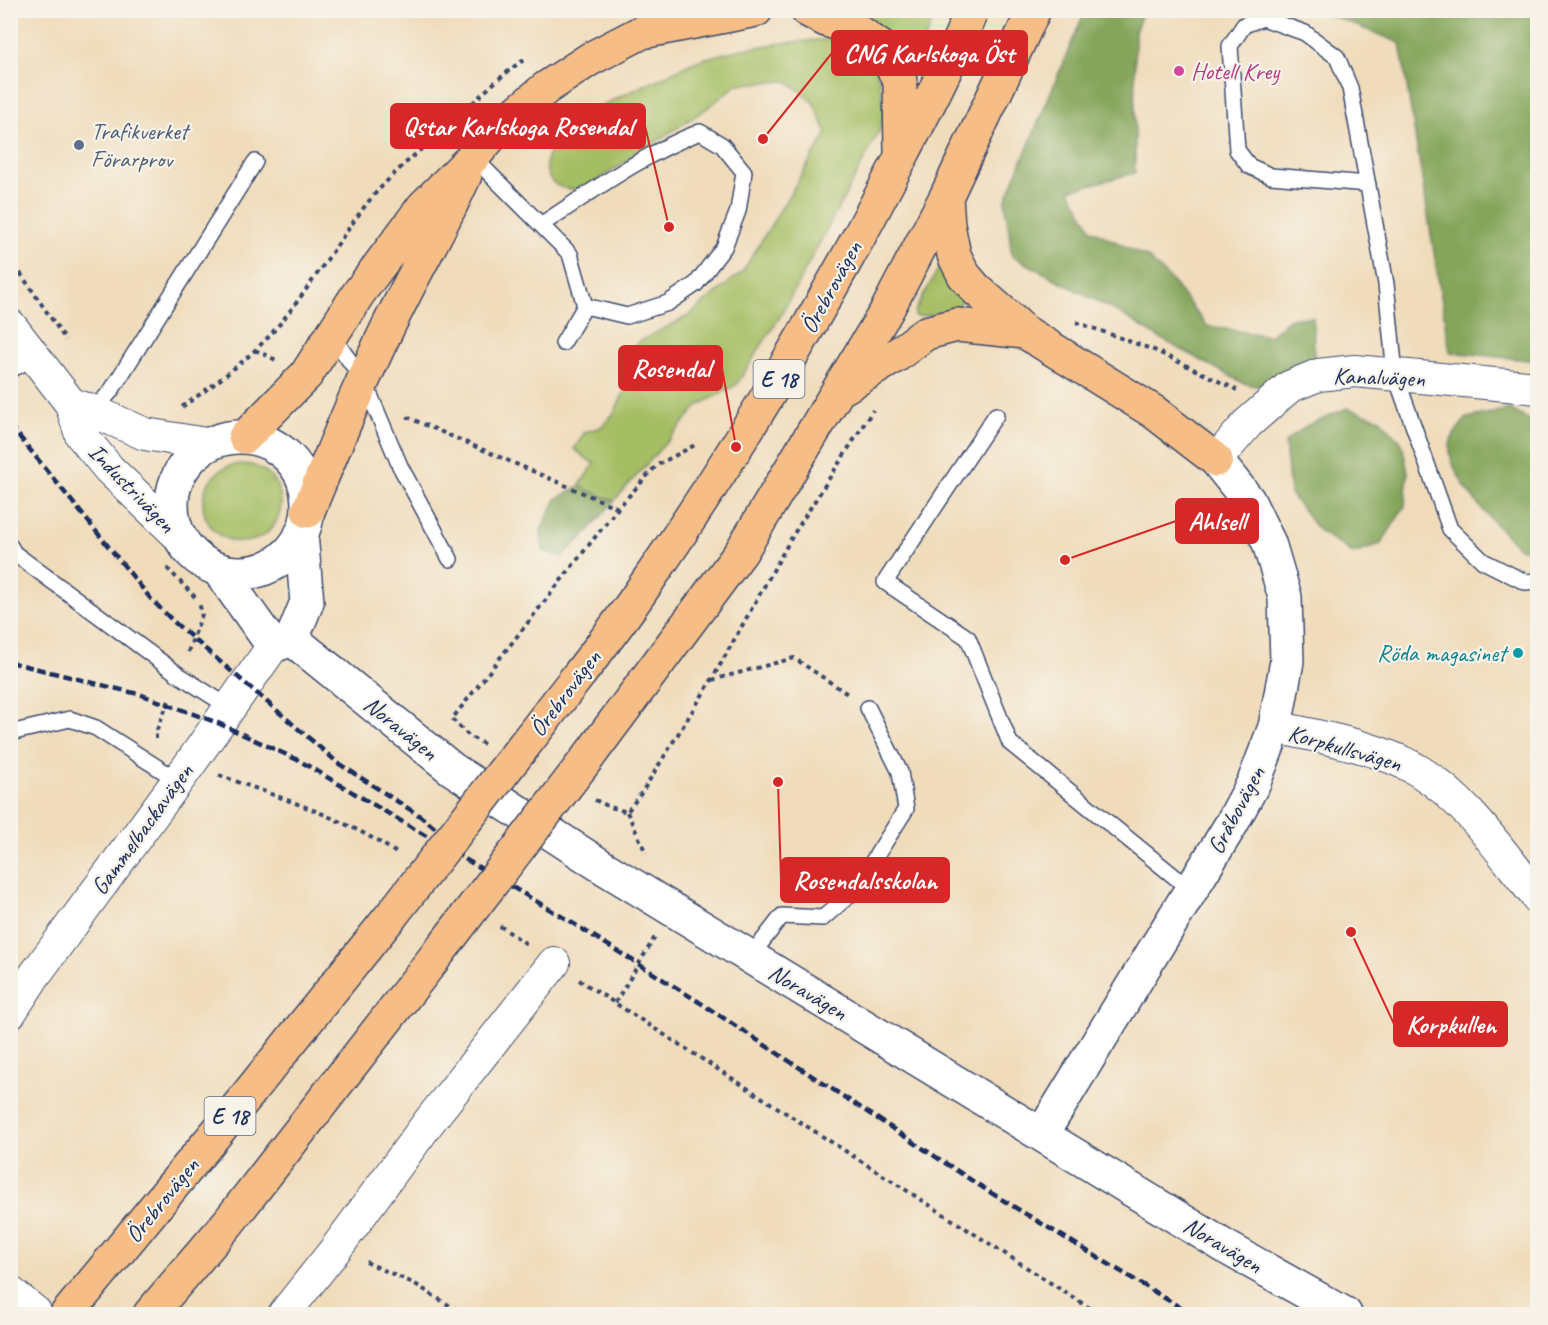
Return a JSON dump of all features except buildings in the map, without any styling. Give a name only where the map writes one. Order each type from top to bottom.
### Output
[{"type":"highway","points":[[245,437],[306,375],[358,294],[423,207],[504,123],[546,88],[590,59],[642,32],[756,10]]},
{"type":"highway","points":[[807,10],[826,20],[855,29],[882,48],[900,81],[901,156]]},
{"type":"highway","name":"Örebrovägen","points":[[68,1314],[391,916],[638,596],[736,447],[789,363],[828,295],[901,156],[957,45],[972,10]]},
{"type":"highway","name":"E 18","points":[[150,1314],[228,1223],[439,952],[741,552],[886,310],[946,197],[1034,10]]},
{"type":"highway","points":[[304,523],[368,392],[400,302],[449,212],[473,157]]},
{"type":"highway","points":[[946,197],[948,225],[958,266],[976,289],[1025,332],[1154,412],[1216,460]]},
{"type":"highway","points":[[839,389],[897,355],[926,333],[957,325],[1025,332]]},
{"type":"street","name":"Industrivägen","points":[[10,325],[22,364],[82,408],[145,434],[207,444]]},
{"type":"street","name":"Kanalvägen","points":[[1216,460],[1248,423],[1289,387],[1318,375],[1355,371],[1538,388]]},
{"type":"street","name":"Industrivägen","points":[[82,408],[81,435],[109,469],[182,539]]},
{"type":"street","points":[[282,643],[307,602],[304,523],[306,487],[302,476],[288,457],[269,443],[245,437],[233,437],[207,444],[183,468],[177,479],[173,509],[182,539],[198,558],[219,569],[242,572],[277,562],[295,545],[304,523]]},
{"type":"street","name":"Gråbovägen","points":[[1042,1134],[1232,823],[1275,728],[1287,661],[1285,597],[1269,543],[1248,500],[1216,460]]},
{"type":"street","name":"Noravägen","points":[[219,569],[282,643],[452,770],[672,909],[1229,1249],[1345,1314]]},
{"type":"street","name":"Gammelbackavägen","points":[[10,1013],[34,976],[229,707],[282,643]]},
{"type":"street","name":"Korpkullsvägen","points":[[1275,728],[1322,737],[1387,755],[1419,771],[1449,793],[1538,898]]},
{"type":"street","points":[[284,1314],[335,1250],[428,1123],[554,963]]},
{"type":"street","points":[[10,1292],[35,1312]]},
{"type":"lane","points":[[1368,184],[1271,176],[1249,165],[1243,158],[1237,150],[1230,46],[1244,25],[1263,18],[1305,33],[1336,57],[1350,88],[1368,184],[1386,284],[1395,374],[1450,529],[1483,561],[1525,582],[1538,581]]},
{"type":"lane","points":[[542,224],[646,158],[679,140],[700,132],[722,145],[744,172],[738,211],[724,247],[696,284],[668,303],[627,316],[585,306]]},
{"type":"lane","points":[[473,157],[570,254],[585,306],[563,343]]},
{"type":"lane","points":[[82,408],[111,391],[255,162]]},
{"type":"lane","points":[[332,336],[368,392],[400,466],[450,559]]},
{"type":"lane","points":[[996,416],[885,582],[968,638],[1010,743],[1191,890]]},
{"type":"lane","points":[[10,546],[14,552],[179,675],[229,707]]},
{"type":"lane","points":[[750,957],[782,916],[823,918],[854,891],[906,809],[900,772],[868,708]]},
{"type":"lane","points":[[10,733],[70,719],[96,728],[163,771],[185,770]]},
{"type":"path","points":[[10,258],[68,343]]},
{"type":"path","points":[[1070,320],[1154,350],[1267,406]]},
{"type":"path","points":[[368,392],[618,508]]},
{"type":"path","points":[[610,807],[627,812],[642,792],[711,681],[793,535],[878,401]]},
{"type":"path","points":[[483,743],[469,736],[452,719],[618,508],[657,465],[705,440]]},
{"type":"path","points":[[166,567],[199,601],[202,614],[156,732],[155,743],[185,770],[337,819],[376,839],[404,858]]},
{"type":"path","points":[[711,681],[794,658],[868,708]]},
{"type":"path","points":[[615,1003],[672,909]]},
{"type":"path","points":[[498,924],[615,1003],[1099,1314]]},
{"type":"path","points":[[335,1250],[415,1284],[462,1314]]},
{"type":"green space","points":[[854,11],[937,11],[914,64],[891,38]]},
{"type":"green space","points":[[1085,11],[1143,11],[1135,32],[1135,173],[1070,190],[1092,230],[1147,257],[1170,279],[1207,326],[1270,336],[1290,318],[1313,317],[1315,375],[1283,392],[1243,383],[1012,256],[1005,201]]},
{"type":"green space","points":[[1320,11],[1537,11],[1537,361],[1450,352],[1400,43]]},
{"type":"green space","points":[[835,39],[876,65],[885,109],[880,130],[781,315],[736,385],[699,405],[614,501],[579,486],[594,464],[574,449],[585,432],[601,427],[614,413],[627,386],[627,356],[638,342],[688,316],[743,271],[827,133],[813,102],[787,81],[738,84],[706,109],[583,190],[563,188],[551,180],[548,175],[547,159],[554,143],[568,128],[587,115],[628,92],[687,65],[719,54],[751,47]]},
{"type":"green space","points":[[940,266],[944,266],[964,297],[957,310],[915,316],[915,311]]},
{"type":"green space","points":[[1347,408],[1380,419],[1402,443],[1408,473],[1405,506],[1381,544],[1354,554],[1319,531],[1290,494],[1285,442],[1306,426]]},
{"type":"green space","points":[[1509,409],[1537,424],[1537,548],[1520,549],[1486,514],[1463,483],[1450,454],[1452,438],[1467,418]]},
{"type":"green space","points":[[242,464],[257,467],[274,481],[281,503],[278,518],[264,535],[242,542],[227,539],[210,525],[203,503],[206,488],[220,471]]},
{"type":"green space","points":[[579,486],[614,501],[586,534],[561,557],[543,551],[541,530],[556,499]]},
{"type":"railway","points":[[10,425],[151,599],[174,622],[338,763],[420,816],[455,844]]},
{"type":"railway","points":[[10,662],[142,695],[218,723],[300,761],[566,919],[696,1000],[988,1191],[1191,1314]]},
{"type":"place","name":"Hotell Krey","points":[[1179,71]]},
{"type":"place","name":"CNG Karlskoga Öst","points":[[763,139]]},
{"type":"place","name":"Trafikverket Förarprov","points":[[79,145]]},
{"type":"place","name":"Qstar Karlskoga Rosendal","points":[[669,227]]},
{"type":"place","name":"Rosendal","points":[[736,447]]},
{"type":"place","name":"Ahlsell","points":[[1065,560]]},
{"type":"place","name":"Röda magasinet","points":[[1518,653]]},
{"type":"place","name":"Rosendalsskolan","points":[[778,782]]},
{"type":"place","name":"Korpkullen","points":[[1351,932]]}]
